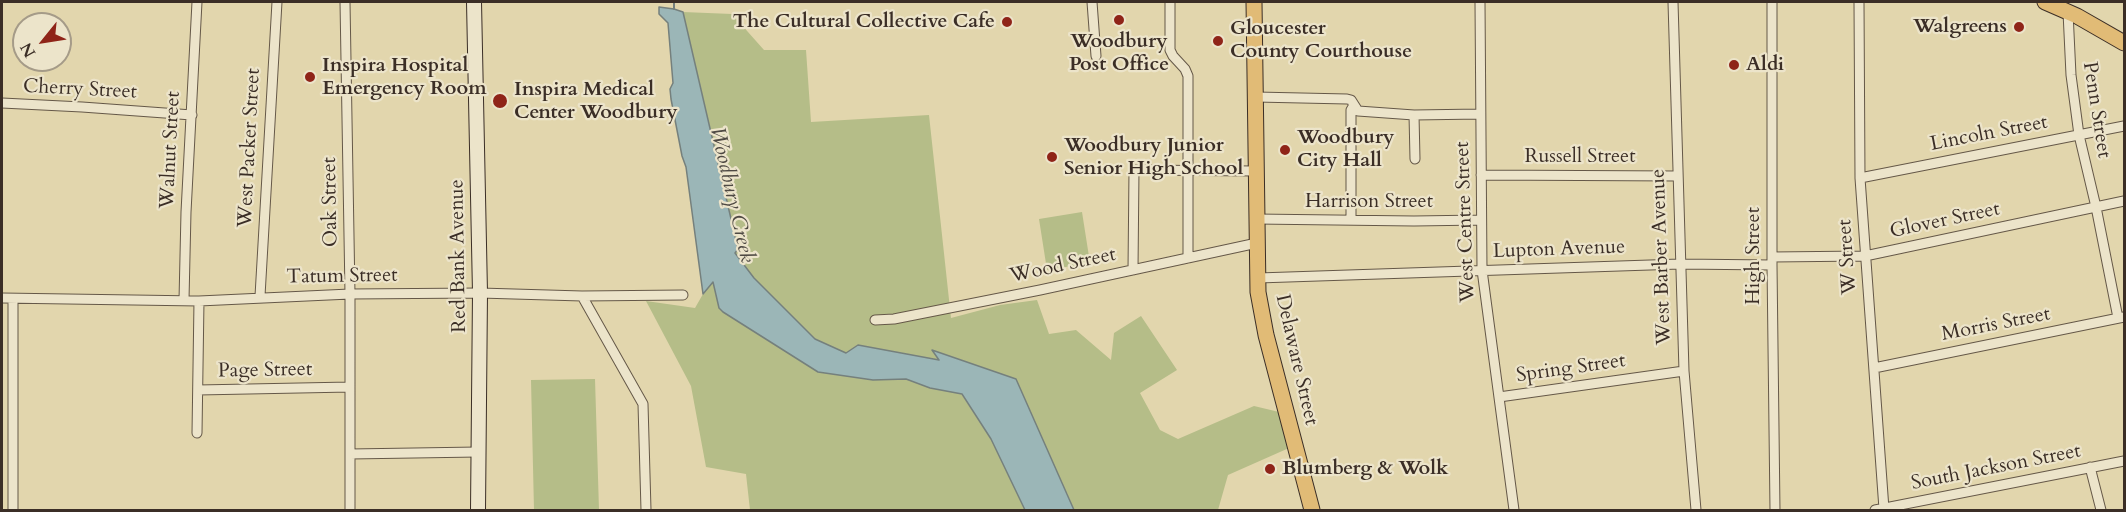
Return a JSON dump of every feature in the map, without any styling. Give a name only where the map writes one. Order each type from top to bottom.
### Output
[{"type":"main road","name":"Delaware Street","points":[[1254,2],[1257,243],[1262,315],[1312,510]]},
{"type":"main road","points":[[2045,2],[2068,7],[2124,43]]},
{"type":"street","name":"Walnut Street","points":[[184,300],[186,212],[197,2]]},
{"type":"street","name":"West Packer Street","points":[[260,297],[277,2]]},
{"type":"street","name":"Oak Street","points":[[345,2],[350,294],[350,510]]},
{"type":"street","name":"Red Bank Avenue","points":[[474,2],[480,292],[478,510]]},
{"type":"street","points":[[1092,2],[1096,56]]},
{"type":"street","points":[[1170,2],[1170,50],[1188,75],[1188,258]]},
{"type":"street","name":"West Centre Street","points":[[1480,2],[1482,270],[1514,510]]},
{"type":"street","name":"West Barber Avenue","points":[[1673,2],[1684,371],[1696,510]]},
{"type":"street","name":"High Street","points":[[1772,2],[1775,510]]},
{"type":"street","name":"W Street","points":[[1859,2],[1860,178],[1874,368],[1880,510]]},
{"type":"street","name":"Penn Street","points":[[2068,7],[2071,75],[2079,135],[2121,318]]},
{"type":"street","points":[[1256,97],[1347,99],[1358,111],[1414,115],[1480,114]]},
{"type":"street","name":"Cherry Street","points":[[2,103],[82,106],[192,115]]},
{"type":"street","points":[[1351,220],[1351,110],[1354,105]]},
{"type":"street","points":[[1414,115],[1415,159]]},
{"type":"street","name":"Lincoln Street","points":[[1860,178],[2124,126]]},
{"type":"street","points":[[1133,270],[1134,170],[1256,171]]},
{"type":"street","name":"Russell Street","points":[[1481,175],[1677,176]]},
{"type":"street","name":"Glover Street","points":[[1680,264],[1865,256],[2124,201]]},
{"type":"street","name":"Harrison Street","points":[[1257,219],[1481,220]]},
{"type":"street","name":"Wood Street","points":[[876,320],[894,319],[1257,243]]},
{"type":"street","name":"Lupton Avenue","points":[[1258,278],[1680,264]]},
{"type":"street","name":"Tatum Street","points":[[2,298],[199,301],[350,294],[480,292],[582,296],[682,295]]},
{"type":"street","points":[[582,296],[643,404],[646,510]]},
{"type":"street","points":[[13,510],[14,299]]},
{"type":"street","name":"Page Street","points":[[199,301],[198,390],[350,387]]},
{"type":"street","name":"Morris Street","points":[[1874,368],[2121,318]]},
{"type":"street","name":"Spring Street","points":[[1499,397],[1684,371]]},
{"type":"street","points":[[197,434],[198,390]]},
{"type":"street","points":[[350,454],[478,452]]},
{"type":"street","name":"South Jackson Street","points":[[1880,510],[2124,460]]},
{"type":"street","points":[[2090,467],[2101,510]]},
{"type":"green space","points":[[683,12],[732,14],[764,50],[806,50],[811,122],[929,115],[951,318],[1000,305],[1037,300],[1049,334],[1076,330],[1111,360],[1114,333],[1141,316],[1177,370],[1140,393],[1160,430],[1178,439],[1254,406],[1279,412],[1289,448],[1228,475],[1218,510],[1074,510],[1067,493],[933,351],[991,439],[1025,510],[750,510],[746,474],[706,467],[691,386],[646,301],[695,308],[738,249]]},
{"type":"green space","points":[[1082,212],[1090,263],[1047,270],[1039,219]]},
{"type":"green space","points":[[595,379],[599,510],[534,510],[531,380]]},
{"type":"water","points":[[659,7],[683,12],[738,249],[735,253],[754,278],[815,339],[846,353],[858,345],[939,360],[932,350],[1016,379],[1074,510],[1025,510],[991,439],[962,394],[930,388],[906,379],[873,380],[818,372],[723,312],[719,308],[713,282],[703,294],[686,167],[671,99],[670,89],[673,83],[668,23],[659,14]]},
{"type":"waterway","name":"Woodbury Creek","points":[[674,2],[674,9]]},
{"type":"place","name":"Woodbury Post Office","points":[[1119,20]]},
{"type":"place","name":"The Cultural Collective Cafe","points":[[1007,22]]},
{"type":"place","name":"Walgreens","points":[[2019,27]]},
{"type":"place","name":"Gloucester County Courthouse","points":[[1218,41]]},
{"type":"place","name":"Aldi","points":[[1734,65]]},
{"type":"place","name":"Inspira Hospital Emergency Room","points":[[310,77]]},
{"type":"place","name":"Inspira Medical Center Woodbury","points":[[500,101]]},
{"type":"place","name":"Woodbury City Hall","points":[[1285,150]]},
{"type":"place","name":"Woodbury Junior Senior High School","points":[[1052,157]]},
{"type":"place","name":"Blumberg & Wolk","points":[[1270,469]]}]
